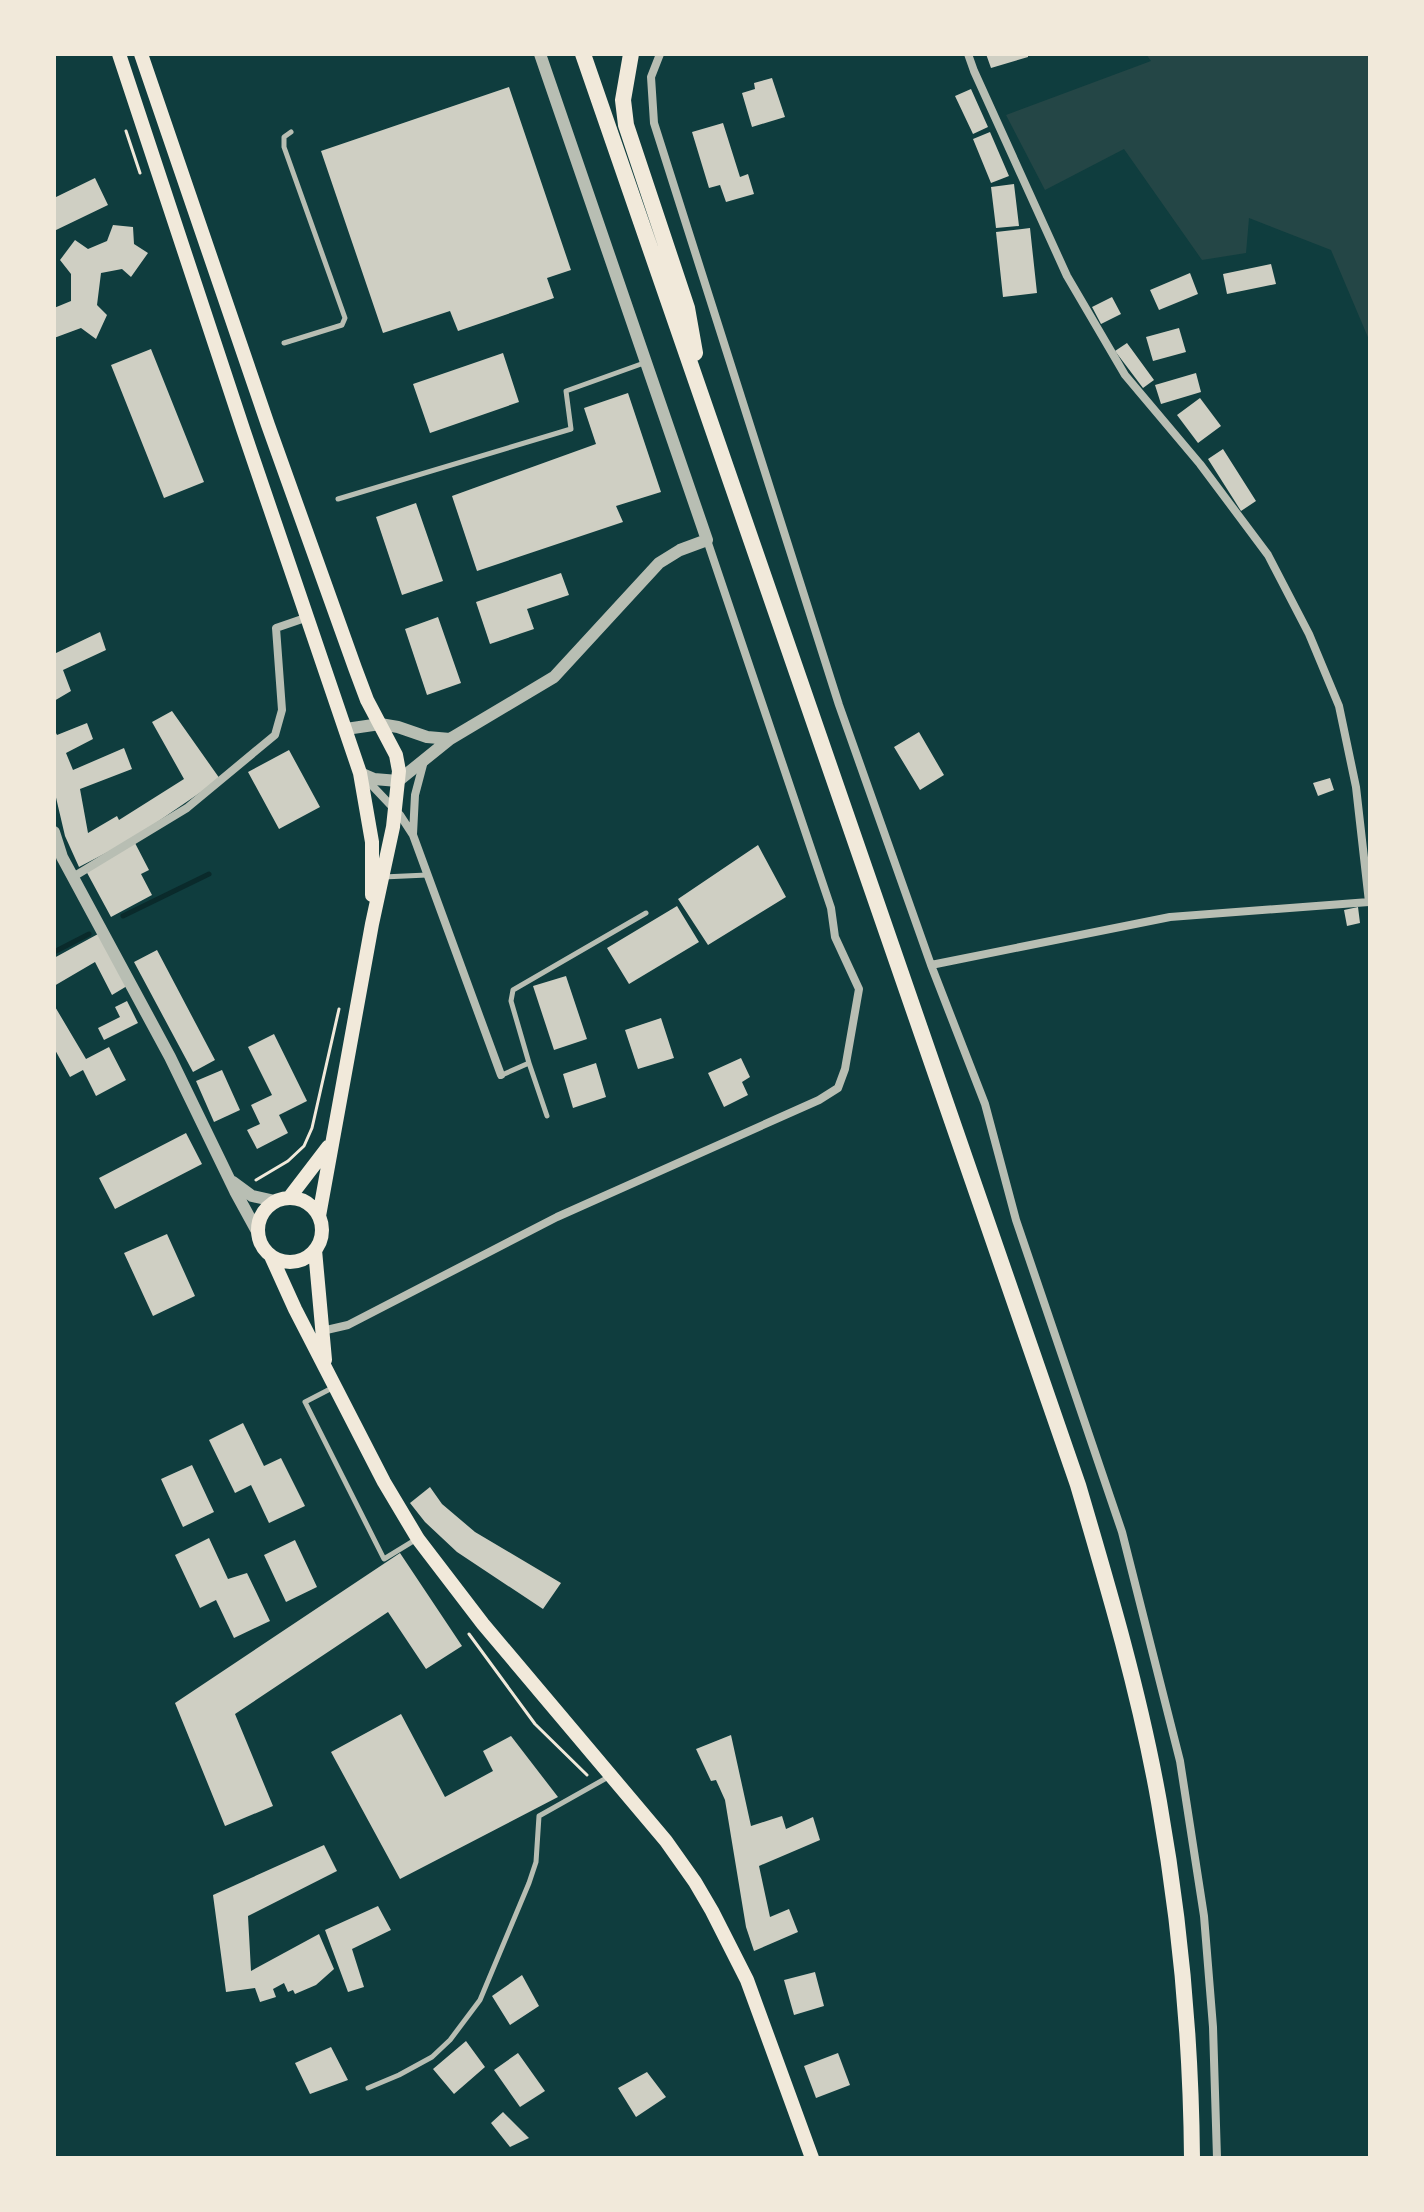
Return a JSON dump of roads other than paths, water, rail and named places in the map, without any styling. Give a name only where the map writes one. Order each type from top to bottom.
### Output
[{"type":"main road","points":[[119,54],[360,773],[372,842],[372,924]]},
{"type":"main road","points":[[141,54],[355,668],[367,700],[396,755],[399,771],[395,811],[319,1216],[322,1234],[308,1257],[289,1262],[271,1256]]},
{"type":"main road","points":[[583,54],[1078,1485],[1117,1618],[1159,1801],[1179,1935],[1188,2036],[1192,2158]]},
{"type":"main road","points":[[631,54],[623,100],[626,125],[687,308],[702,398]]},
{"type":"main road","points":[[331,1144],[282,1200],[262,1215],[258,1233],[260,1242],[271,1256],[384,1482],[418,1539],[483,1624],[666,1841],[695,1882],[747,1980],[812,2158]]},
{"type":"main road","points":[[282,1200],[307,1202],[319,1216]]},
{"type":"main road","points":[[315,1250],[326,1368]]},
{"type":"street","points":[[322,1331],[348,1325],[557,1217],[819,1100],[838,1088],[845,1069],[859,989],[835,937],[831,908],[540,54]]},
{"type":"street","points":[[660,54],[651,77],[654,123],[839,705],[931,965],[985,1104],[1016,1220],[1122,1532],[1180,1761],[1204,1916],[1213,2027],[1217,2158]]},
{"type":"street","points":[[931,965],[1170,917],[1369,902],[1356,787],[1339,706],[1309,634],[1268,555],[1200,464],[1125,375],[1067,276],[968,54]]},
{"type":"street","points":[[360,773],[374,779],[398,781],[450,739],[554,677],[659,563],[680,550],[707,540]]},
{"type":"street","points":[[73,877],[187,808],[275,735],[282,710],[276,628],[308,617]]},
{"type":"street","points":[[346,729],[380,724],[427,737],[450,739]]},
{"type":"street","points":[[413,835],[415,795],[425,758]]},
{"type":"street","points":[[360,773],[413,835],[501,1075]]},
{"type":"street","points":[[54,832],[62,857],[170,1057],[258,1233]]},
{"type":"street","points":[[231,1180],[252,1196],[282,1200]]},
{"type":"lane","points":[[284,343],[342,325],[345,318],[284,147],[284,137],[291,132]]},
{"type":"lane","points":[[338,499],[571,429],[566,391],[645,362]]},
{"type":"lane","points":[[382,877],[427,875]]},
{"type":"lane","points":[[547,1116],[511,1001],[513,990],[646,913]]},
{"type":"lane","points":[[501,1075],[529,1063]]},
{"type":"lane","points":[[335,1386],[305,1402],[384,1559],[418,1539]]},
{"type":"lane","points":[[368,2088],[432,2057],[467,2019],[480,2000],[529,1883],[536,1862],[539,1816],[610,1775]]},
{"type":"waterway","points":[[123,916],[209,874]]},
{"type":"waterway","points":[[54,952],[89,934]]}]
